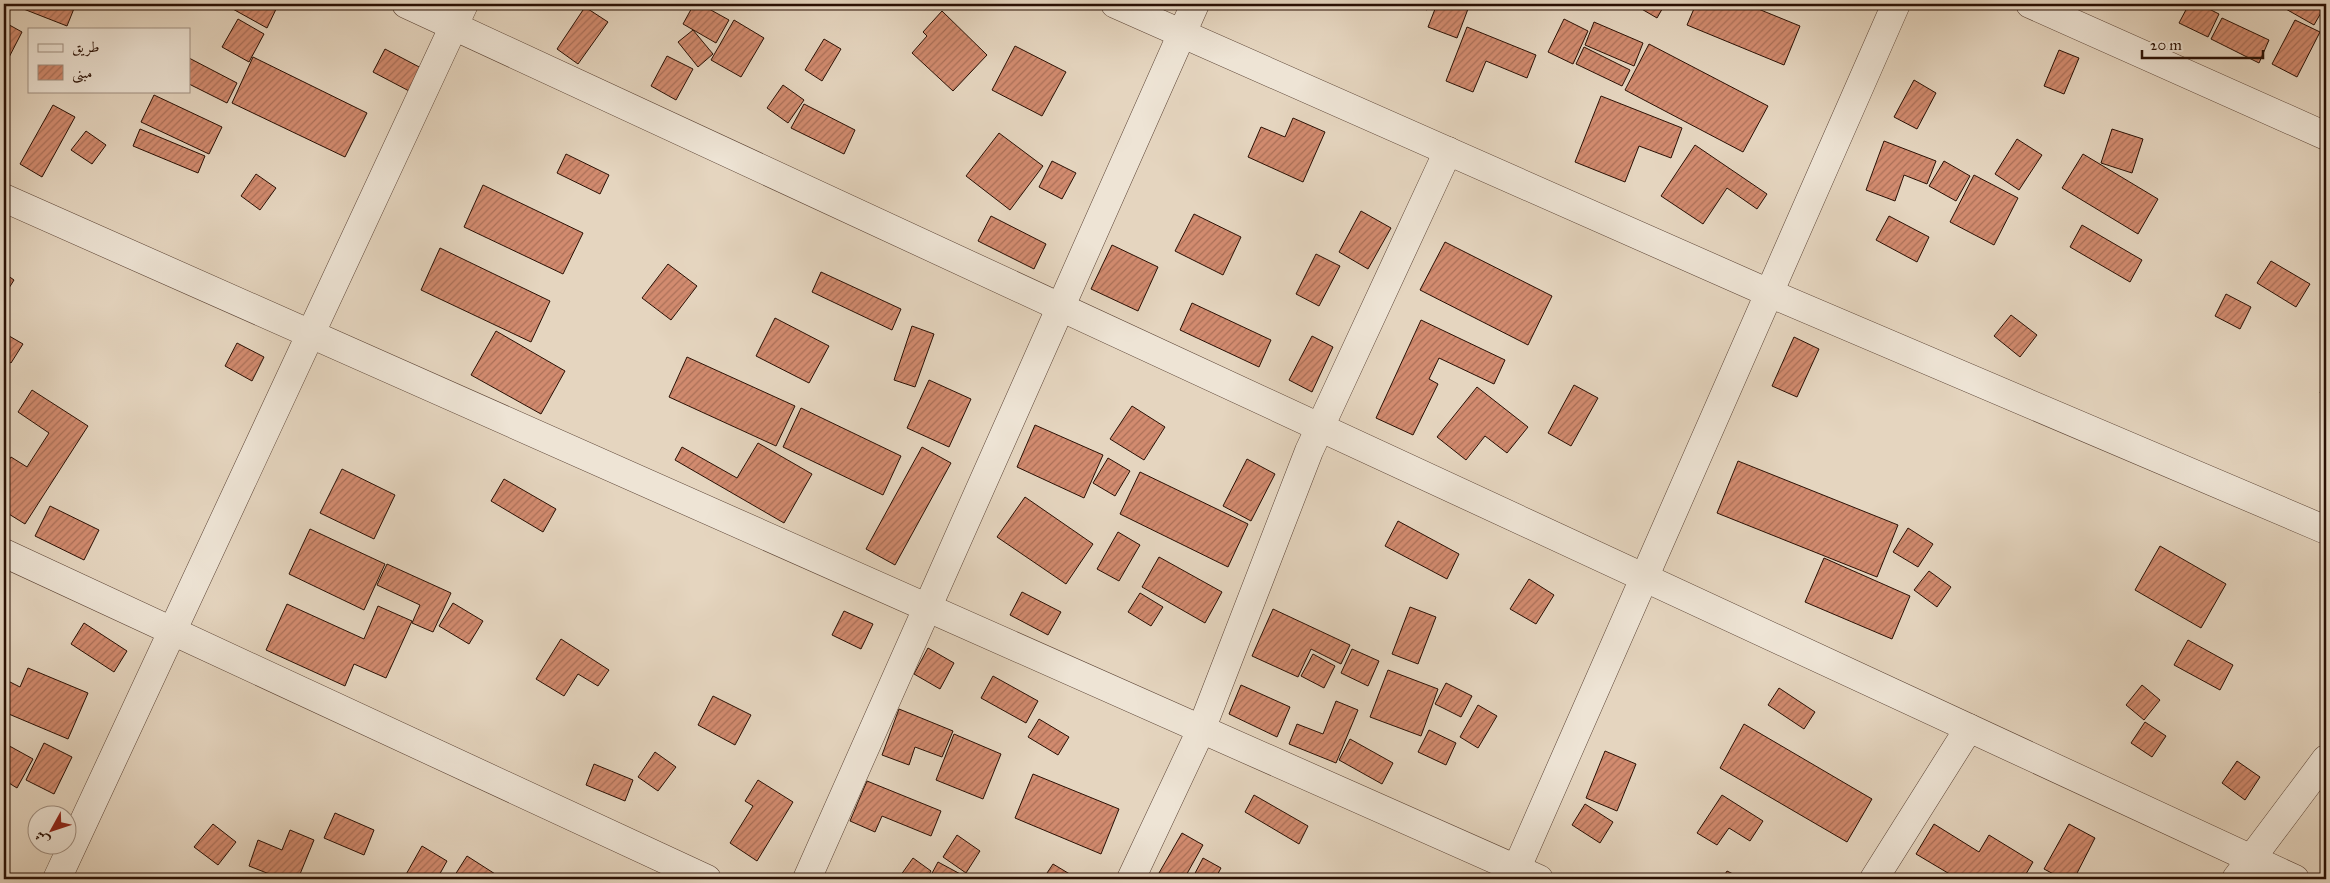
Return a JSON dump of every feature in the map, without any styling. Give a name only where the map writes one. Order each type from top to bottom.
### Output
[{"type":"street","points":[[406,4],[459,15],[1060,306],[1970,728],[2244,869],[2295,879]]},
{"type":"street","points":[[1115,4],[1769,293],[2326,530]]},
{"type":"street","points":[[807,879],[1195,4]]},
{"type":"street","points":[[4,198],[1201,730],[1522,876],[1645,577],[1896,4]]},
{"type":"street","points":[[2030,4],[2326,136]]},
{"type":"street","points":[[57,879],[459,15]]},
{"type":"street","points":[[1131,879],[1201,730],[1320,427],[1448,151]]},
{"type":"street","points":[[4,553],[707,879]]},
{"type":"street","points":[[1874,879],[1970,728]]},
{"type":"street","points":[[2244,869],[2326,759]]},
{"type":"building","points":[[23,4],[69,4],[75,6],[67,26],[21,8]]},
{"type":"building","points":[[233,4],[278,5],[267,28],[231,8]]},
{"type":"building","points":[[694,4],[700,4],[729,20],[716,43],[683,24]]},
{"type":"building","points":[[1415,4],[1430,4],[1427,10]]},
{"type":"building","points":[[1437,4],[1456,4],[1468,9],[1457,38],[1428,27]]},
{"type":"building","points":[[1633,4],[1665,4],[1657,18]]},
{"type":"building","points":[[1696,4],[1746,4],[1800,26],[1784,65],[1687,25]]},
{"type":"building","points":[[2189,4],[2199,4],[2219,14],[2208,37],[2179,23]]},
{"type":"building","points":[[2277,4],[2326,4],[2314,25]]},
{"type":"building","points":[[585,7],[608,22],[578,64],[557,49]]},
{"type":"building","points":[[942,11],[987,55],[953,91],[912,53],[927,36],[923,32]]},
{"type":"building","points":[[2222,18],[2269,40],[2259,63],[2211,39]]},
{"type":"building","points":[[238,19],[264,34],[249,62],[222,47]]},
{"type":"building","points":[[1564,19],[1588,31],[1573,64],[1548,52]]},
{"type":"building","points":[[734,20],[764,38],[741,77],[711,60]]},
{"type":"building","points":[[2295,20],[2320,32],[2297,77],[2272,64]]},
{"type":"building","points":[[4,22],[22,32],[4,67]]},
{"type":"building","points":[[1594,22],[1643,43],[1634,66],[1585,45]]},
{"type":"building","points":[[1467,27],[1536,55],[1527,78],[1486,61],[1473,92],[1446,81]]},
{"type":"building","points":[[693,30],[713,54],[698,67],[678,42]]},
{"type":"building","points":[[824,39],[841,49],[822,81],[805,70]]},
{"type":"building","points":[[1649,44],[1768,106],[1743,152],[1625,90]]},
{"type":"building","points":[[1015,46],[1066,72],[1042,116],[992,90]]},
{"type":"building","points":[[1584,47],[1630,70],[1622,86],[1576,64]]},
{"type":"building","points":[[385,49],[423,69],[411,92],[373,72]]},
{"type":"building","points":[[2059,50],[2079,58],[2064,94],[2044,86]]},
{"type":"building","points":[[667,56],[693,69],[676,100],[651,86]]},
{"type":"building","points":[[253,57],[367,113],[345,157],[232,103]]},
{"type":"building","points":[[190,59],[237,83],[227,103],[190,84]]},
{"type":"building","points":[[1914,80],[1936,93],[1917,129],[1894,117]]},
{"type":"building","points":[[783,85],[804,100],[788,123],[767,108]]},
{"type":"building","points":[[154,95],[222,127],[209,154],[141,122]]},
{"type":"building","points":[[1601,96],[1682,128],[1671,158],[1639,146],[1625,182],[1575,162]]},
{"type":"building","points":[[804,104],[855,130],[844,154],[791,128]]},
{"type":"building","points":[[53,105],[75,117],[42,177],[20,164]]},
{"type":"building","points":[[1293,118],[1325,132],[1303,182],[1248,157],[1261,127],[1285,137]]},
{"type":"building","points":[[140,129],[205,156],[198,173],[133,146]]},
{"type":"building","points":[[2112,129],[2143,139],[2132,173],[2101,163]]},
{"type":"building","points":[[86,131],[106,145],[92,164],[71,150]]},
{"type":"building","points":[[999,133],[1043,166],[1010,210],[966,176]]},
{"type":"building","points":[[2017,139],[2042,155],[2019,190],[1995,174]]},
{"type":"building","points":[[1884,141],[1936,161],[1927,184],[1904,175],[1895,201],[1866,190]]},
{"type":"building","points":[[1695,145],[1767,194],[1757,209],[1727,188],[1703,224],[1661,196]]},
{"type":"building","points":[[566,154],[609,175],[600,194],[557,173]]},
{"type":"building","points":[[2083,154],[2158,199],[2138,234],[2062,188]]},
{"type":"building","points":[[1052,161],[1076,173],[1062,199],[1039,187]]},
{"type":"building","points":[[1944,161],[1970,176],[1956,201],[1929,186]]},
{"type":"building","points":[[256,174],[276,188],[260,210],[241,196]]},
{"type":"building","points":[[1974,175],[2018,198],[1994,245],[1950,222]]},
{"type":"building","points":[[483,185],[583,233],[563,274],[464,227]]},
{"type":"building","points":[[1361,211],[1391,228],[1368,269],[1339,252]]},
{"type":"building","points":[[1194,214],[1241,237],[1223,275],[1175,251]]},
{"type":"building","points":[[991,216],[1046,244],[1034,269],[978,241]]},
{"type":"building","points":[[1889,216],[1929,237],[1917,262],[1876,240]]},
{"type":"building","points":[[2082,225],[2142,260],[2130,282],[2070,247]]},
{"type":"building","points":[[1445,242],[1552,296],[1528,345],[1420,290]]},
{"type":"building","points":[[1112,245],[1158,267],[1138,311],[1091,289]]},
{"type":"building","points":[[440,248],[550,301],[531,342],[421,290]]},
{"type":"building","points":[[1316,254],[1340,266],[1319,306],[1296,294]]},
{"type":"building","points":[[2271,261],[2310,284],[2296,307],[2257,283]]},
{"type":"building","points":[[668,264],[697,286],[671,320],[642,298]]},
{"type":"building","points":[[821,272],[901,309],[892,330],[812,292]]},
{"type":"building","points":[[4,273],[14,280],[4,296]]},
{"type":"building","points":[[2226,294],[2251,307],[2240,329],[2215,316]]},
{"type":"building","points":[[1192,303],[1271,340],[1259,367],[1180,330]]},
{"type":"building","points":[[2011,315],[2037,335],[2020,357],[1994,336]]},
{"type":"building","points":[[775,318],[829,346],[809,383],[756,356]]},
{"type":"building","points":[[1421,320],[1505,360],[1494,384],[1439,358],[1429,379],[1438,384],[1413,435],[1376,418]]},
{"type":"building","points":[[912,326],[934,334],[915,387],[894,380]]},
{"type":"building","points":[[496,331],[565,371],[541,414],[471,375]]},
{"type":"building","points":[[4,333],[23,344],[11,363],[4,358]]},
{"type":"building","points":[[1312,336],[1333,347],[1312,392],[1289,380]]},
{"type":"building","points":[[1794,337],[1819,349],[1797,397],[1772,386]]},
{"type":"building","points":[[237,343],[264,357],[252,381],[225,366]]},
{"type":"building","points":[[687,357],[795,406],[776,446],[669,397]]},
{"type":"building","points":[[929,380],[971,399],[949,447],[907,428]]},
{"type":"building","points":[[2326,381],[2326,397],[2320,393]]},
{"type":"building","points":[[1574,385],[1598,398],[1571,446],[1548,433]]},
{"type":"building","points":[[1477,387],[1528,427],[1507,453],[1485,436],[1466,460],[1437,437]]},
{"type":"building","points":[[32,390],[88,426],[25,524],[4,511],[4,468],[11,457],[27,467],[49,433],[18,412]]},
{"type":"building","points":[[1132,406],[1165,427],[1144,460],[1110,439]]},
{"type":"building","points":[[801,408],[901,456],[883,495],[783,447]]},
{"type":"building","points":[[1035,425],[1103,455],[1084,498],[1017,467]]},
{"type":"building","points":[[758,443],[812,474],[784,523],[675,460],[682,447],[737,478]]},
{"type":"building","points":[[922,447],[951,463],[895,565],[866,549]]},
{"type":"building","points":[[1108,458],[1130,471],[1115,496],[1093,483]]},
{"type":"building","points":[[1247,459],[1275,474],[1251,521],[1223,506]]},
{"type":"building","points":[[1738,461],[1898,525],[1877,577],[1717,513]]},
{"type":"building","points":[[342,469],[395,495],[374,539],[320,513]]},
{"type":"building","points":[[1140,472],[1248,524],[1228,567],[1120,514]]},
{"type":"building","points":[[504,479],[556,509],[543,532],[491,501]]},
{"type":"building","points":[[1025,497],[1093,544],[1066,584],[997,537]]},
{"type":"building","points":[[50,506],[99,530],[84,560],[35,536]]},
{"type":"building","points":[[1398,521],[1459,554],[1447,579],[1385,546]]},
{"type":"building","points":[[1908,528],[1933,544],[1918,567],[1893,552]]},
{"type":"building","points":[[310,529],[385,564],[364,610],[289,574]]},
{"type":"building","points":[[1118,532],[1140,545],[1119,581],[1097,569]]},
{"type":"building","points":[[2160,546],[2226,584],[2201,628],[2135,590]]},
{"type":"building","points":[[1159,557],[1222,592],[1205,623],[1142,587]]},
{"type":"building","points":[[1824,558],[1910,596],[1892,639],[1805,602]]},
{"type":"building","points":[[387,564],[451,593],[433,632],[412,623],[420,605],[377,585]]},
{"type":"building","points":[[1929,571],[1951,587],[1937,607],[1914,590]]},
{"type":"building","points":[[1529,579],[1554,595],[1536,624],[1510,609]]},
{"type":"building","points":[[1022,592],[1061,612],[1048,635],[1010,615]]},
{"type":"building","points":[[1140,593],[1163,607],[1151,626],[1128,612]]},
{"type":"building","points":[[453,603],[483,621],[469,644],[439,626]]},
{"type":"building","points":[[287,604],[364,639],[378,606],[412,621],[386,678],[354,664],[345,686],[266,650]]},
{"type":"building","points":[[1410,607],[1436,617],[1418,664],[1392,654]]},
{"type":"building","points":[[1273,609],[1350,645],[1341,664],[1311,649],[1298,677],[1252,656]]},
{"type":"building","points":[[844,611],[873,624],[861,649],[832,635]]},
{"type":"building","points":[[84,623],[127,651],[114,672],[71,644]]},
{"type":"building","points":[[561,639],[609,670],[598,686],[578,674],[564,696],[536,679]]},
{"type":"building","points":[[2188,640],[2233,665],[2220,690],[2174,665]]},
{"type":"building","points":[[928,648],[954,663],[940,689],[914,674]]},
{"type":"building","points":[[1352,649],[1379,661],[1368,686],[1341,673]]},
{"type":"building","points":[[1313,654],[1335,666],[1324,688],[1301,676]]},
{"type":"building","points":[[28,668],[88,693],[68,739],[4,712],[4,679],[20,687]]},
{"type":"building","points":[[1388,670],[1438,689],[1421,736],[1370,717]]},
{"type":"building","points":[[993,676],[1038,701],[1026,723],[981,698]]},
{"type":"building","points":[[1446,683],[1472,696],[1461,717],[1435,704]]},
{"type":"building","points":[[1241,685],[1290,707],[1277,737],[1229,714]]},
{"type":"building","points":[[2142,685],[2160,700],[2144,720],[2126,705]]},
{"type":"building","points":[[1779,688],[1815,712],[1804,729],[1768,705]]},
{"type":"building","points":[[713,696],[751,715],[735,745],[698,725]]},
{"type":"building","points":[[1336,701],[1358,710],[1336,763],[1289,744],[1297,724],[1323,734]]},
{"type":"building","points":[[1478,705],[1497,716],[1478,748],[1460,737]]},
{"type":"building","points":[[899,709],[953,731],[942,757],[915,747],[909,765],[882,755]]},
{"type":"building","points":[[1039,719],[1069,737],[1058,755],[1028,737]]},
{"type":"building","points":[[2145,722],[2166,736],[2152,757],[2131,743]]},
{"type":"building","points":[[1744,724],[1872,799],[1847,842],[1720,768]]},
{"type":"building","points":[[1429,730],[1456,743],[1446,765],[1418,752]]},
{"type":"building","points":[[954,734],[1001,754],[983,799],[936,780]]},
{"type":"building","points":[[1350,739],[1393,763],[1382,784],[1339,760]]},
{"type":"building","points":[[4,743],[33,759],[17,788],[4,780]]},
{"type":"building","points":[[44,743],[72,757],[54,794],[26,780]]},
{"type":"building","points":[[1605,751],[1636,764],[1617,811],[1586,798]]},
{"type":"building","points":[[655,752],[676,767],[658,791],[638,777]]},
{"type":"building","points":[[2237,761],[2260,777],[2245,800],[2222,783]]},
{"type":"building","points":[[594,764],[633,780],[625,801],[586,785]]},
{"type":"building","points":[[1033,774],[1119,809],[1101,854],[1015,818]]},
{"type":"building","points":[[758,780],[793,802],[757,861],[730,843],[753,806],[745,801]]},
{"type":"building","points":[[867,781],[941,811],[931,836],[882,816],[875,832],[850,821]]},
{"type":"building","points":[[1254,795],[1308,826],[1299,844],[1245,812]]},
{"type":"building","points":[[1722,795],[1763,821],[1750,841],[1729,828],[1717,845],[1697,833]]},
{"type":"building","points":[[1585,804],[1613,822],[1600,843],[1572,825]]},
{"type":"building","points":[[335,813],[374,830],[364,855],[324,838]]},
{"type":"building","points":[[213,824],[236,842],[218,865],[194,847]]},
{"type":"building","points":[[1934,824],[1979,852],[1989,835],[2033,862],[2023,879],[1958,879],[1916,854]]},
{"type":"building","points":[[2069,824],[2095,838],[2074,879],[2063,879],[2044,869]]},
{"type":"building","points":[[290,830],[314,840],[298,879],[282,879],[249,866],[258,840],[282,850]]},
{"type":"building","points":[[1182,833],[1203,845],[1184,879],[1169,879],[1159,873]]},
{"type":"building","points":[[957,835],[980,851],[966,873],[943,857]]},
{"type":"building","points":[[422,846],[447,861],[437,879],[404,878]]},
{"type":"building","points":[[467,856],[503,879],[453,878]]},
{"type":"building","points":[[913,858],[931,871],[926,879],[898,879]]},
{"type":"building","points":[[1203,858],[1221,868],[1215,879],[1192,879]]},
{"type":"building","points":[[938,862],[964,876],[962,879],[929,879]]},
{"type":"building","points":[[1053,864],[1078,879],[1043,879]]},
{"type":"building","points":[[1727,871],[1743,879],[1722,879]]}]
